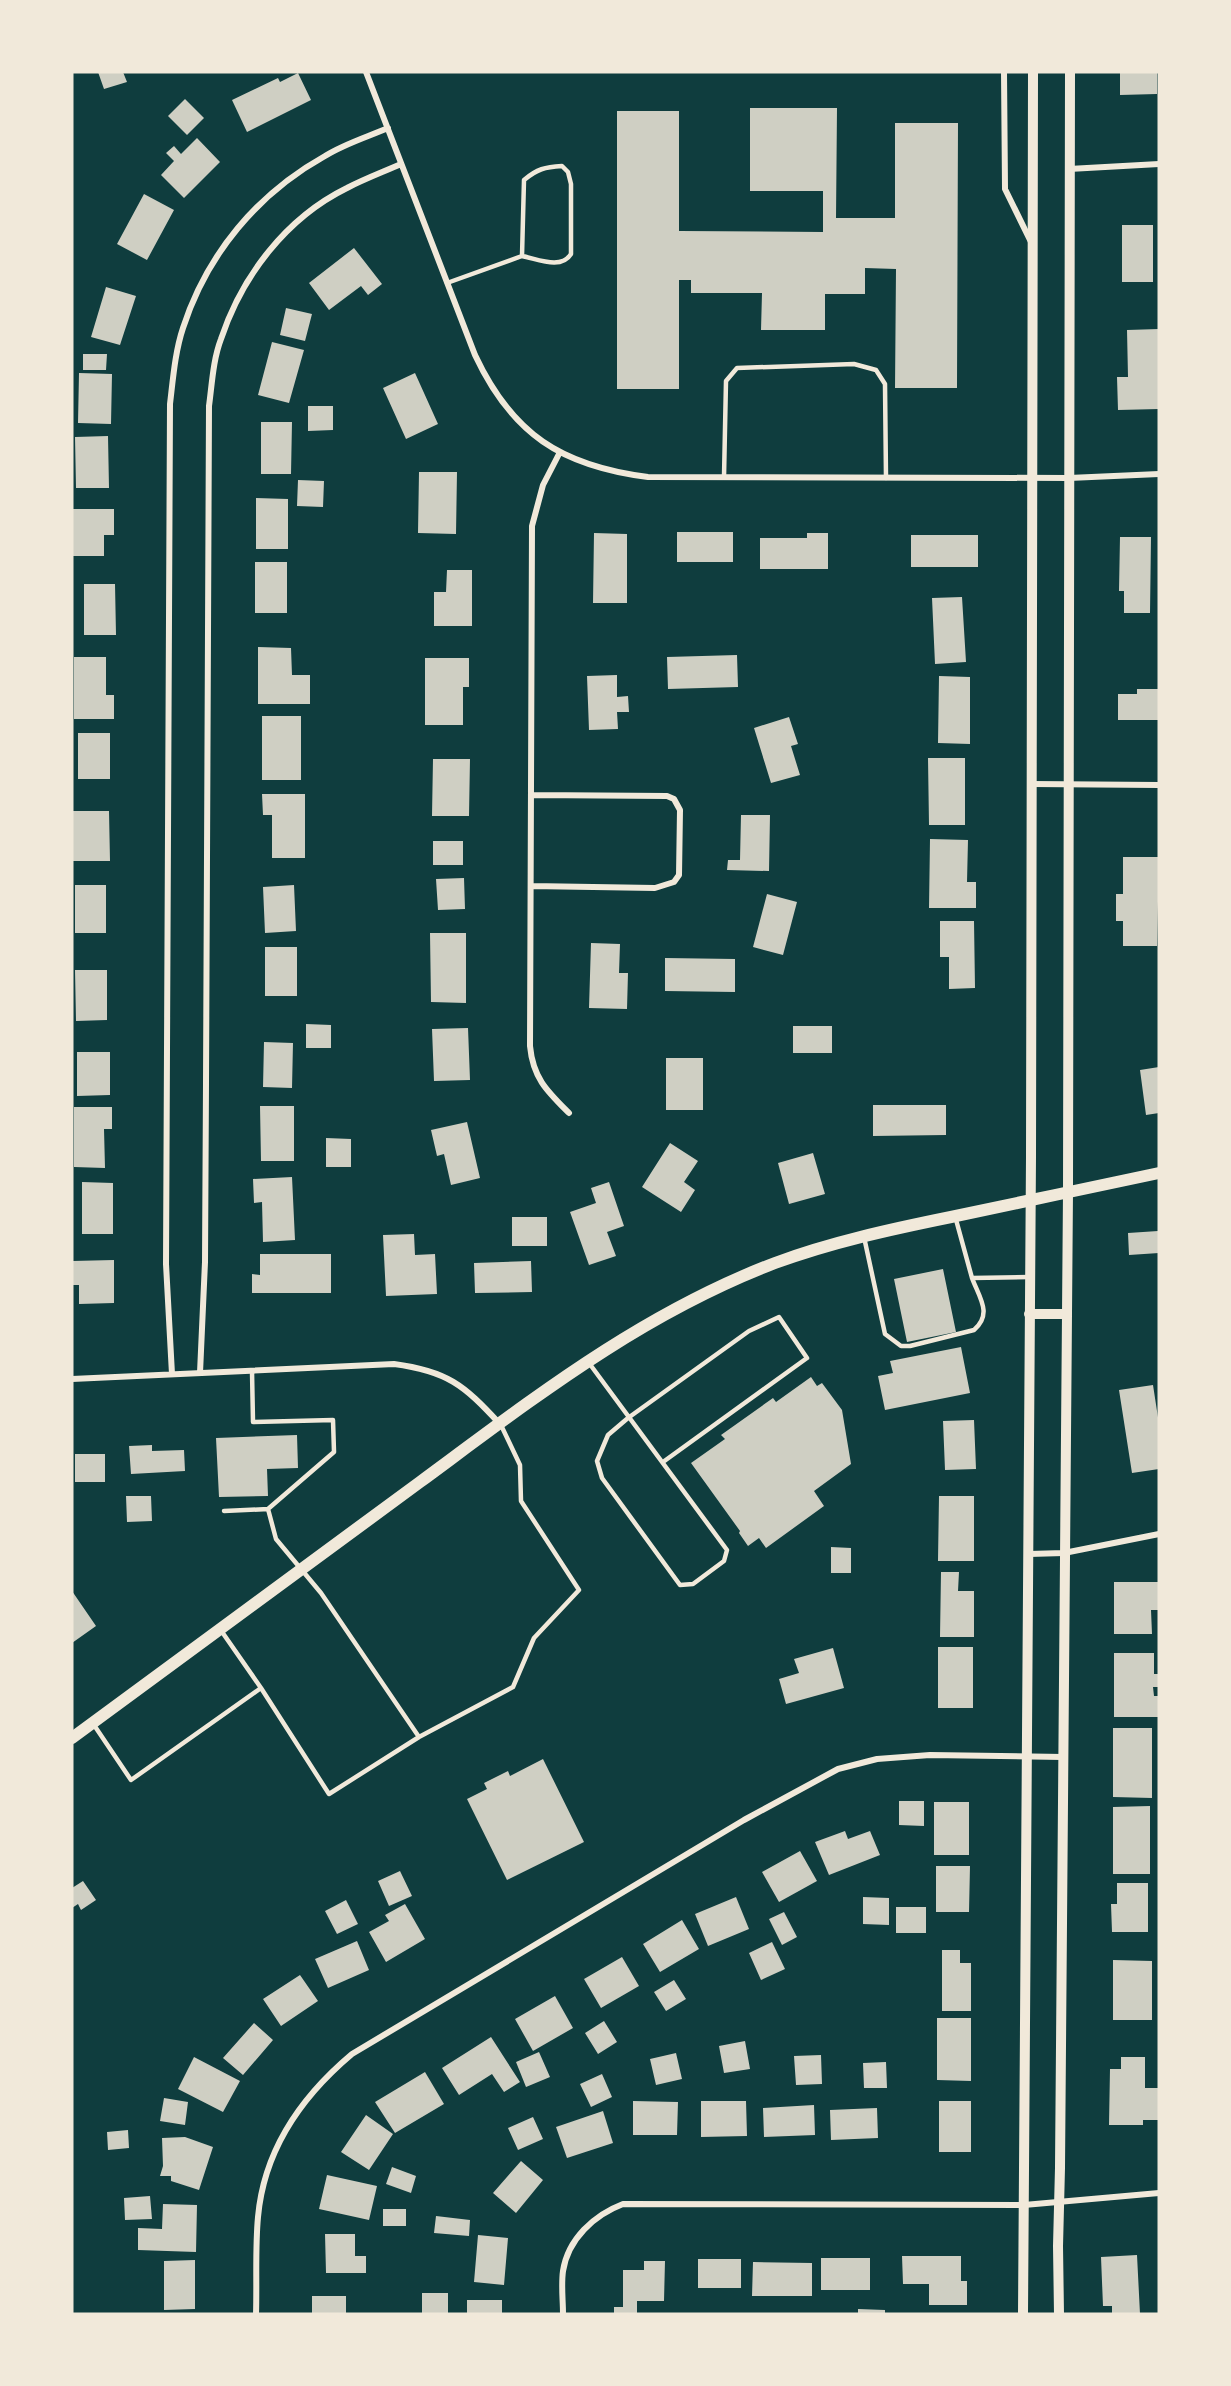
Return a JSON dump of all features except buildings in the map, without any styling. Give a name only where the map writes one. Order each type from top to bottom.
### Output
[{"type":"main road","points":[[72,1738],[499,1423],[587,1361],[656,1318],[776,1263],[864,1237],[1159,1173]]},
{"type":"street","points":[[366,72],[489,385],[508,411],[535,437],[560,452],[589,465],[648,477],[1069,478],[1159,474]]},
{"type":"street","points":[[1004,72],[1005,189],[1020,223],[1033,244]]},
{"type":"street","points":[[1023,2314],[1029,1554],[1033,72]]},
{"type":"street","points":[[1059,2314],[1065,1314],[1068,1192],[1070,72]]},
{"type":"street","points":[[172,1374],[166,1264],[170,404],[175,362],[183,329],[200,286],[217,255],[242,222],[276,190],[326,154],[388,128]]},
{"type":"street","points":[[1069,169],[1159,164]]},
{"type":"street","points":[[200,1373],[205,1262],[209,406],[214,369],[220,340],[238,296],[271,248],[307,214],[345,189],[401,165]]},
{"type":"street","points":[[560,452],[543,485],[532,526],[532,1064],[544,1089],[569,1113]]},
{"type":"street","points":[[1032,784],[1159,786]]},
{"type":"street","points":[[531,886],[655,888],[674,882],[679,874],[680,859],[680,810],[674,799],[667,796],[532,795]]},
{"type":"street","points":[[1029,1314],[1065,1314]]},
{"type":"street","points":[[72,1378],[372,1365],[411,1366],[448,1377],[461,1385],[499,1423]]},
{"type":"street","points":[[1029,1554],[1064,1553],[1159,1534]]},
{"type":"street","points":[[256,2314],[258,2216],[268,2170],[286,2128],[305,2100],[329,2073],[352,2054],[744,1820],[838,1769],[877,1759],[930,1755],[1062,1757]]},
{"type":"street","points":[[563,2314],[563,2271],[571,2246],[580,2233],[596,2218],[623,2204],[1024,2205],[1159,2193]]},
{"type":"lane","points":[[447,283],[522,256],[558,264],[568,259],[572,254],[571,184],[568,172],[562,166],[545,167],[524,180],[522,256]]},
{"type":"lane","points":[[724,477],[726,381],[737,368],[854,364],[876,370],[885,384],[886,478]]},
{"type":"lane","points":[[864,1237],[885,1334],[901,1346],[910,1346],[974,1330],[982,1323],[985,1312],[972,1278],[955,1216]]},
{"type":"lane","points":[[972,1278],[1029,1277]]},
{"type":"lane","points":[[587,1361],[628,1418],[727,1550],[724,1561],[693,1584],[680,1585],[602,1478],[597,1461],[608,1435],[628,1418],[749,1330],[779,1317],[807,1358],[663,1462]]},
{"type":"lane","points":[[224,1511],[268,1509],[334,1452],[333,1420],[253,1422],[252,1371]]},
{"type":"lane","points":[[220,1629],[330,1794],[419,1737],[513,1687],[534,1638],[579,1590],[521,1501],[520,1464],[499,1423]]},
{"type":"lane","points":[[268,1509],[276,1539],[321,1593],[419,1737]]},
{"type":"lane","points":[[93,1722],[131,1780],[261,1688]]}]
